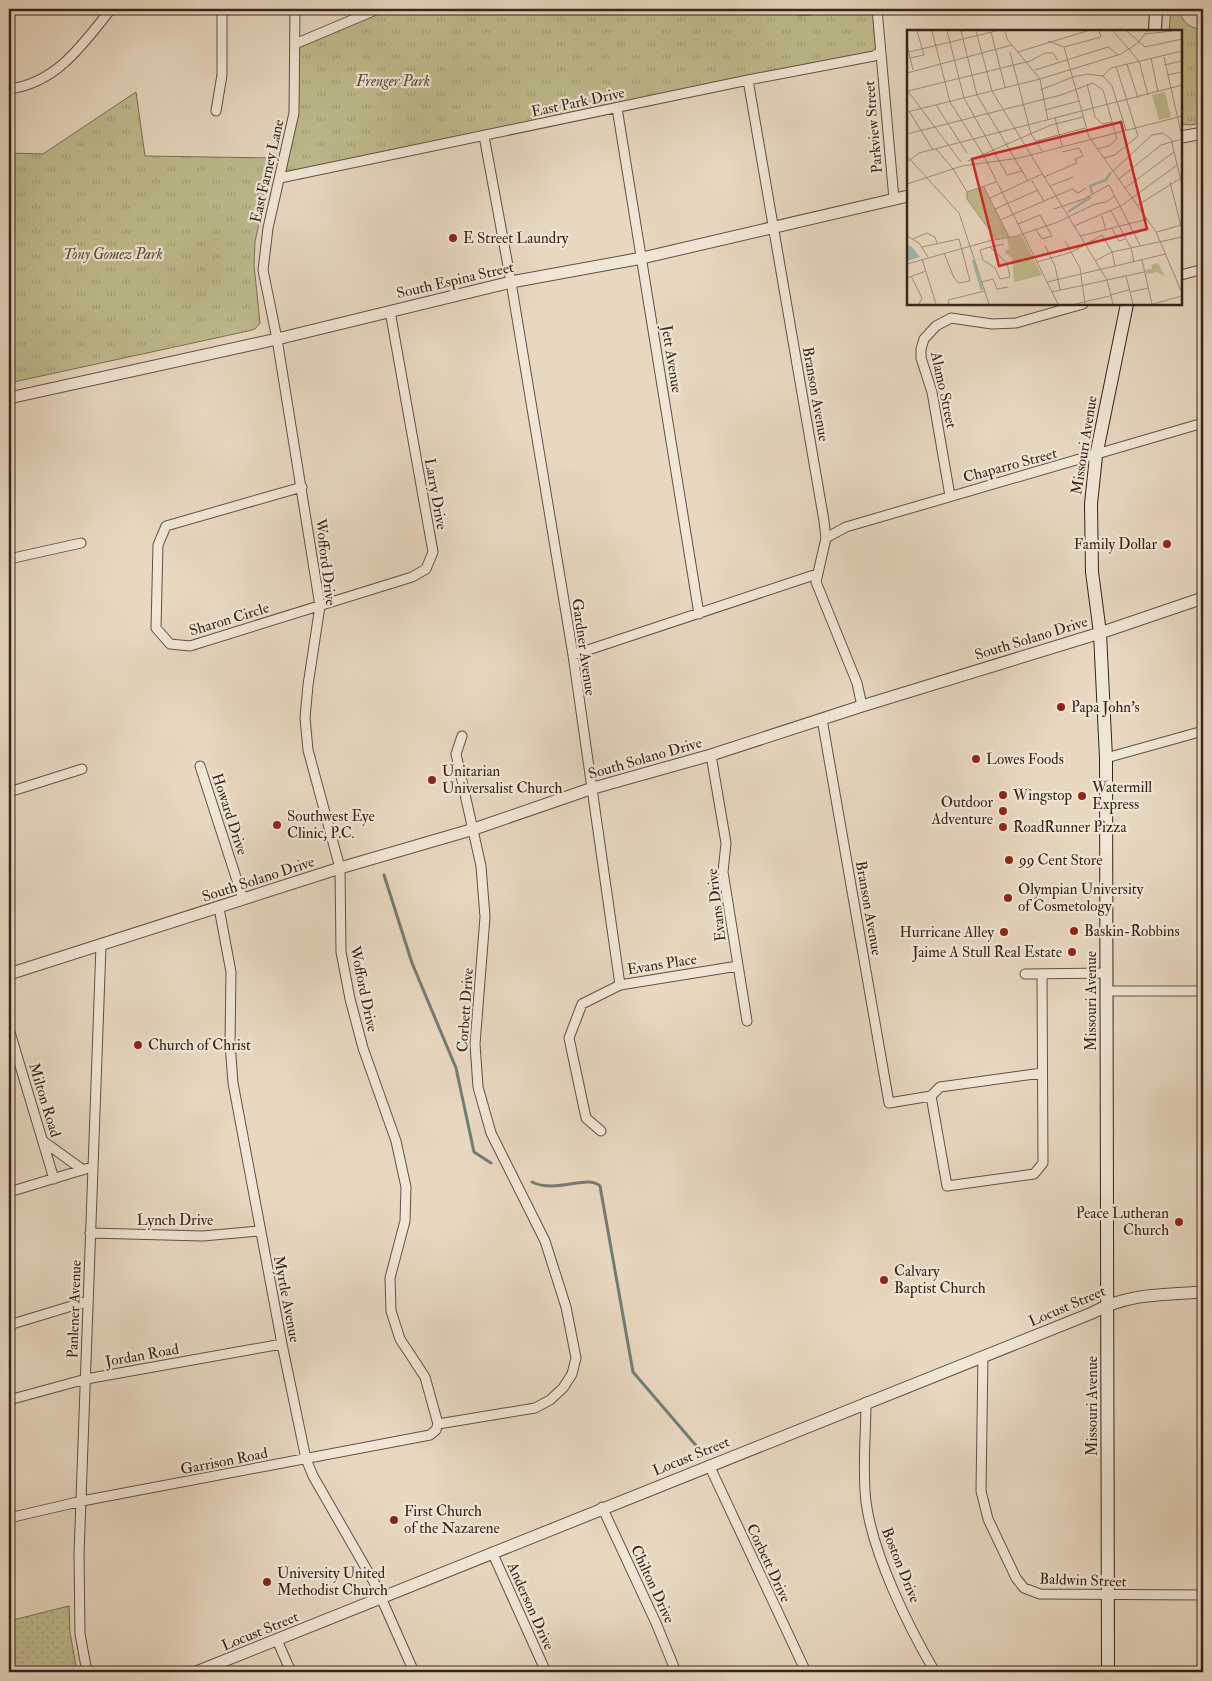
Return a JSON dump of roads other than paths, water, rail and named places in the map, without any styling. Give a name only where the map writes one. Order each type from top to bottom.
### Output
[{"type":"main road","points":[[1155,30],[1156,9]]},
{"type":"main road","name":"Missouri Avenue","points":[[1108,1672],[1106,758],[1100,633],[1090,543],[1091,504],[1096,456],[1127,305]]},
{"type":"street","points":[[9,89],[26,86],[58,69],[80,48],[111,9]]},
{"type":"street","points":[[216,111],[222,75],[222,9]]},
{"type":"street","name":"East Farney Lane","points":[[277,339],[264,270],[268,228],[294,113],[295,9]]},
{"type":"street","points":[[295,44],[378,9]]},
{"type":"street","name":"Parkview Street","points":[[877,9],[894,199]]},
{"type":"street","name":"East Park Drive","points":[[280,178],[748,80],[874,56],[880,52]]},
{"type":"street","name":"Branson Avenue","points":[[748,80],[826,538],[817,574],[818,591],[857,684],[862,706]]},
{"type":"street","name":"Jett Avenue","points":[[617,108],[699,614]]},
{"type":"street","points":[[1182,137],[1203,133]]},
{"type":"street","name":"Gardner Avenue","points":[[484,136],[511,282],[572,655],[620,985]]},
{"type":"street","name":"South Espina Street","points":[[9,398],[277,339],[511,282],[642,258],[907,196]]},
{"type":"street","points":[[1182,276],[1203,269]]},
{"type":"street","name":"Alamo Street","points":[[950,496],[932,392],[921,358],[924,339],[936,326],[951,318],[992,324],[1016,323],[1079,305]]},
{"type":"street","name":"Larry Drive","points":[[320,606],[412,577],[426,569],[433,552],[390,311]]},
{"type":"street","name":"Wofford Drive","points":[[277,339],[320,606],[308,674],[305,718],[307,742],[340,868],[341,952],[350,999],[363,1048],[396,1141],[406,1187],[405,1221],[390,1278],[391,1311],[400,1339],[425,1377],[438,1424]]},
{"type":"street","name":"Chaparro Street","points":[[826,538],[846,527],[1096,456],[1203,423]]},
{"type":"street","name":"Sharon Circle","points":[[302,487],[166,526],[158,545],[156,628],[170,644],[190,646],[320,606]]},
{"type":"street","points":[[9,559],[81,544]]},
{"type":"street","points":[[572,655],[817,574]]},
{"type":"street","name":"South Solano Drive","points":[[9,974],[340,868],[474,829],[590,789],[711,756],[862,706],[1100,633],[1203,598]]},
{"type":"street","name":"Branson Avenue","points":[[822,719],[889,1103],[931,1096]]},
{"type":"street","points":[[1106,758],[1203,731]]},
{"type":"street","name":"Corbett Drive","points":[[438,1424],[535,1408],[550,1400],[563,1388],[572,1374],[576,1358],[566,1307],[545,1242],[491,1133],[478,1087],[474,1044],[485,917],[481,866],[456,754],[462,736]]},
{"type":"street","name":"Evans Drive","points":[[711,756],[726,843],[723,872],[747,1021]]},
{"type":"street","name":"Howard Drive","points":[[200,766],[244,899]]},
{"type":"street","points":[[9,792],[82,769]]},
{"type":"street","name":"Myrtle Avenue","points":[[218,908],[231,972],[230,1044],[233,1083],[260,1231],[306,1459],[313,1476],[380,1597],[414,1672]]},
{"type":"street","name":"Panlener Avenue","points":[[87,1672],[80,1617],[90,1233],[87,1169],[101,946]]},
{"type":"street","name":"Evans Place","points":[[620,985],[738,966]]},
{"type":"street","points":[[1025,974],[1107,973]]},
{"type":"street","points":[[1042,974],[1042,1073],[1042,1163],[1034,1174],[947,1186],[931,1096],[940,1087],[1042,1073]]},
{"type":"street","points":[[601,1132],[586,1118],[569,1038],[582,1004],[620,985]]},
{"type":"street","points":[[1108,991],[1203,991]]},
{"type":"street","name":"Milton Road","points":[[9,1029],[54,1179]]},
{"type":"street","points":[[42,1140],[87,1169]]},
{"type":"street","points":[[9,1192],[87,1169]]},
{"type":"street","name":"Lynch Drive","points":[[90,1233],[203,1236],[260,1231]]},
{"type":"street","name":"Locust Street","points":[[196,1672],[1092,1313],[1108,1304],[1128,1298],[1203,1292]]},
{"type":"street","points":[[9,1325],[88,1301]]},
{"type":"street","name":"Jordan Road","points":[[9,1400],[86,1379],[282,1344]]},
{"type":"street","name":"Baldwin Street","points":[[983,1356],[981,1490],[988,1519],[1013,1572],[1024,1588],[1034,1593],[1203,1595]]},
{"type":"street","name":"Boston Drive","points":[[866,1402],[866,1501],[873,1535],[917,1640],[935,1672]]},
{"type":"street","name":"Garrison Road","points":[[9,1518],[82,1501],[430,1435],[436,1430],[438,1424]]},
{"type":"street","name":"Corbett Drive","points":[[709,1465],[806,1672]]},
{"type":"street","name":"Chilton Drive","points":[[602,1508],[656,1623],[676,1672]]},
{"type":"street","name":"Anderson Drive","points":[[492,1552],[546,1672]]},
{"type":"street","points":[[277,1640],[291,1672]]},
{"type":"waterway","points":[[384,875],[412,963],[456,1068],[474,1152],[491,1163]]},
{"type":"waterway","points":[[532,1182],[551,1186],[588,1182],[600,1186],[633,1372],[699,1449]]},
{"type":"place","name":"E Street Laundry","points":[[453,238]]},
{"type":"place","name":"Family Dollar","points":[[1167,544]]},
{"type":"place","name":"Papa John's","points":[[1061,707]]},
{"type":"place","name":"Lowes Foods","points":[[976,759]]},
{"type":"place","name":"Unitarian Universalist Church","points":[[432,780]]},
{"type":"place","name":"Wingstop","points":[[1003,795]]},
{"type":"place","name":"Watermill Express","points":[[1082,796]]},
{"type":"place","name":"Outdoor Adventure","points":[[1003,811]]},
{"type":"place","name":"Southwest Eye Clinic, P.C.","points":[[277,825]]},
{"type":"place","name":"RoadRunner Pizza","points":[[1003,827]]},
{"type":"place","name":"99 Cent Store","points":[[1009,860]]},
{"type":"place","name":"Olympian University of Cosmetology","points":[[1008,898]]},
{"type":"place","name":"Baskin-Robbins","points":[[1074,931]]},
{"type":"place","name":"Hurricane Alley","points":[[1004,932]]},
{"type":"place","name":"Jaime A Stull Real Estate","points":[[1072,952]]},
{"type":"place","name":"Church of Christ","points":[[138,1045]]},
{"type":"place","name":"Peace Lutheran Church","points":[[1179,1222]]},
{"type":"place","name":"Calvary Baptist Church","points":[[884,1280]]},
{"type":"place","name":"First Church of the Nazarene","points":[[394,1520]]},
{"type":"place","name":"University United Methodist Church","points":[[267,1582]]},
{"type":"park label","name":"Frenger Park","points":[[393,81]]},
{"type":"park label","name":"Tony Gomez Park","points":[[113,254]]}]
